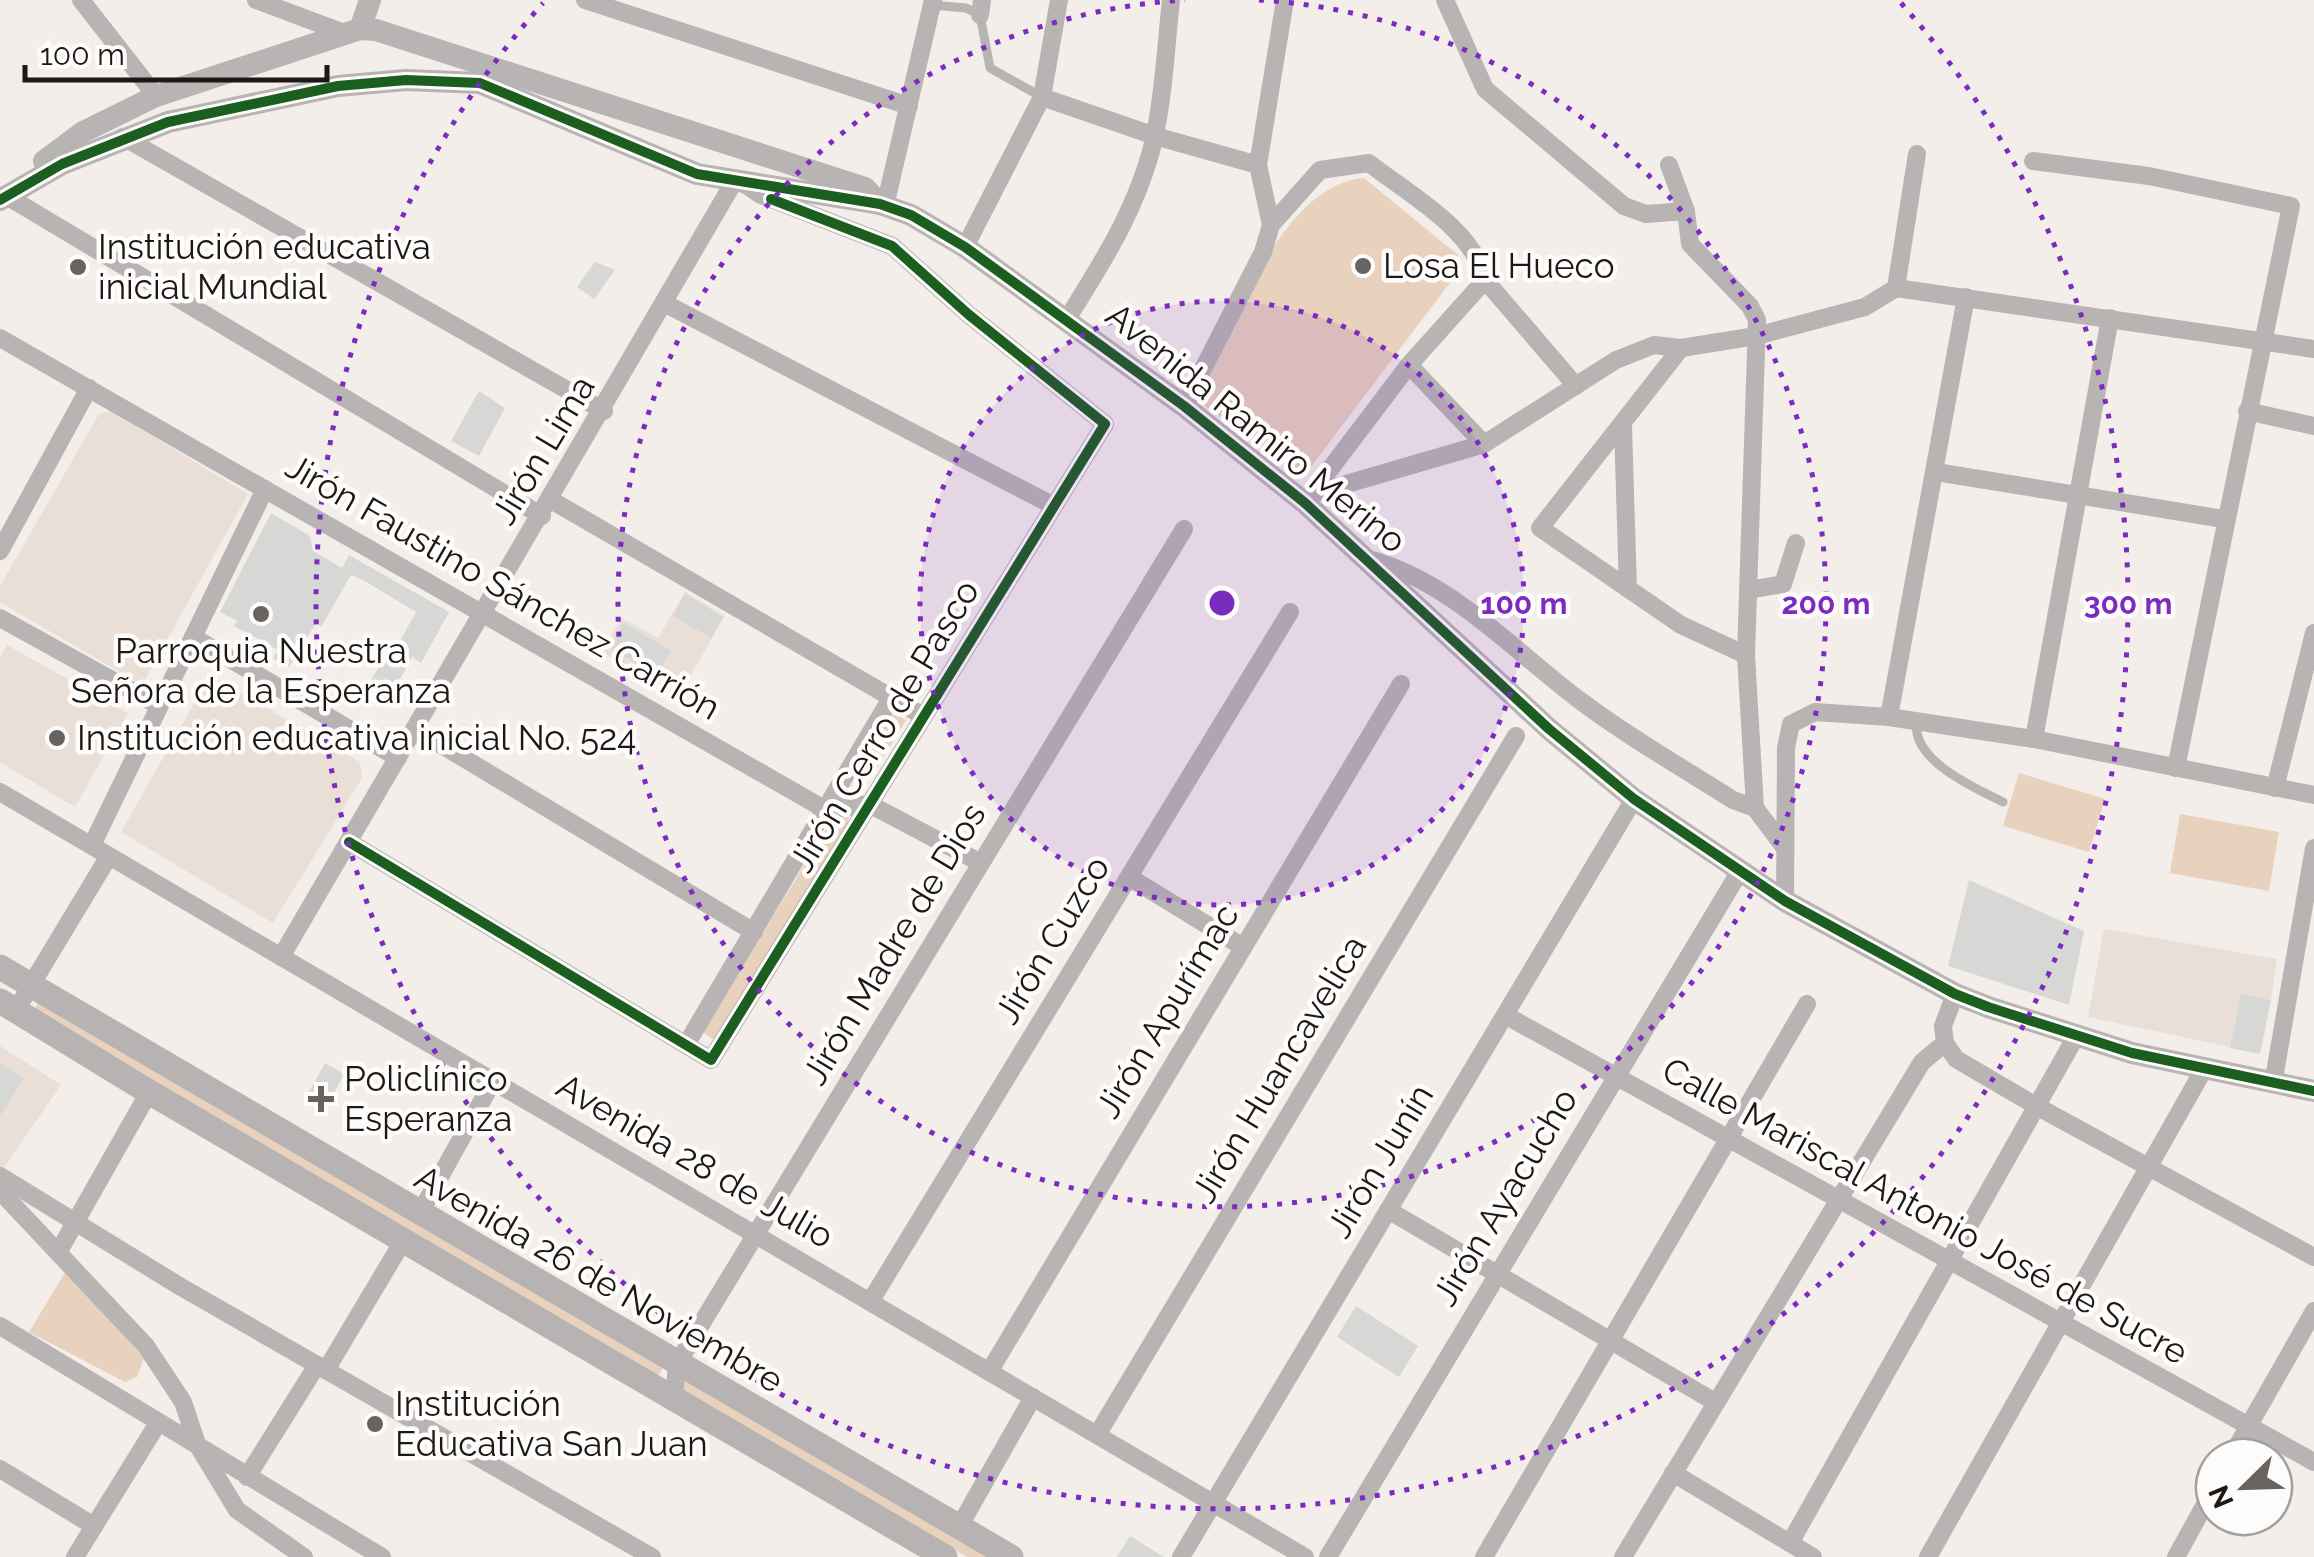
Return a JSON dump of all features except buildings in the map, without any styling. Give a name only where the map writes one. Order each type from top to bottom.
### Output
[{"type":"main road","name":"Avenida 26 de Noviembre","points":[[0,966],[419,1215],[1010,1557]]},
{"type":"main road","name":"Avenida 26 de Noviembre","points":[[8,1005],[148,1092],[944,1557]]},
{"type":"street","points":[[81,0],[156,96]]},
{"type":"street","points":[[256,0],[352,31]]},
{"type":"street","points":[[370,0],[352,31],[156,96],[83,132],[2,197],[547,508],[923,716]]},
{"type":"street","points":[[585,0],[908,106]]},
{"type":"street","points":[[966,247],[1042,97],[1059,0]]},
{"type":"street","points":[[1067,320],[1110,252],[1140,186],[1155,136],[1171,0]]},
{"type":"street","points":[[1270,226],[1258,165],[1285,0]]},
{"type":"street","points":[[1444,0],[1485,89],[1624,206],[1646,214],[1686,211]]},
{"type":"street","points":[[882,205],[908,106],[927,2]]},
{"type":"street","name":"Avenida Ramiro Merino","points":[[352,31],[376,30],[865,188],[882,205]]},
{"type":"street","name":"Avenida Ramiro Merino","points":[[2,197],[123,137],[168,122],[338,86],[406,80],[472,82],[697,174],[882,205],[938,228],[966,247],[1308,498],[1526,710],[1634,799],[1784,900],[1956,994],[2075,1038],[2314,1091]]},
{"type":"street","points":[[1042,97],[1155,136],[1258,165]]},
{"type":"street","points":[[123,137],[604,411]]},
{"type":"street","points":[[1896,288],[1918,154]]},
{"type":"street","points":[[2033,161],[2150,176],[2291,206],[2176,768]]},
{"type":"street","points":[[1184,406],[1262,252],[1270,226],[1320,170],[1369,163],[1467,242],[1480,259],[1485,280],[1576,386]]},
{"type":"street","points":[[1669,166],[1686,211],[1690,244],[1750,306],[1757,320],[1746,655],[1754,808]]},
{"type":"street","name":"Jirón Lima","points":[[282,956],[739,181]]},
{"type":"street","name":"Jirón Cerro de Pasco","points":[[739,181],[761,195],[892,246],[968,314],[1104,421],[712,1060],[686,1045],[892,698]]},
{"type":"street","points":[[1308,498],[1409,365],[1485,280]]},
{"type":"street","points":[[1308,498],[1484,444],[1616,360],[1654,345],[1681,348],[1756,336],[1866,306],[1896,288],[2314,349]]},
{"type":"street","points":[[1889,717],[1966,297]]},
{"type":"street","points":[[666,304],[1052,504]]},
{"type":"street","points":[[2034,739],[2110,318]]},
{"type":"street","name":"Jirón Faustino Sánchez Carrión","points":[[0,338],[826,810]]},
{"type":"street","points":[[1681,348],[1623,427],[1540,528],[1680,625],[1746,655]]},
{"type":"street","points":[[1409,365],[1484,444]]},
{"type":"street","points":[[0,551],[89,388]]},
{"type":"street","points":[[2247,411],[2314,426]]},
{"type":"street","points":[[1623,427],[1628,589]]},
{"type":"street","points":[[1936,472],[2080,492],[2224,519]]},
{"type":"street","points":[[92,845],[265,488]]},
{"type":"street","name":"Jirón Madre de Dios","points":[[674,1398],[677,1364],[1184,530]]},
{"type":"street","points":[[1748,590],[1783,584],[1796,543]]},
{"type":"street","points":[[1368,559],[1406,572],[1467,610],[1590,708],[1733,800],[1754,808],[1785,848]]},
{"type":"street","name":"Jirón Cuzco","points":[[870,1302],[1290,612]]},
{"type":"street","points":[[0,618],[160,706]]},
{"type":"street","points":[[2275,788],[2314,633]]},
{"type":"street","points":[[193,637],[398,758]]},
{"type":"street","name":"Jirón Apurímac","points":[[989,1372],[1400,684]]},
{"type":"street","points":[[1784,900],[1786,748],[1791,724],[1815,712],[1889,717],[2034,739],[2314,795]]},
{"type":"street","points":[[416,729],[754,932]]},
{"type":"street","name":"Jirón Huancavelica","points":[[1097,1435],[1516,736]]},
{"type":"street","name":"Avenida 28 de Julio","points":[[0,792],[1305,1557]]},
{"type":"street","name":"Jirón Junín","points":[[1181,1557],[1634,799]]},
{"type":"street","points":[[826,810],[869,804],[981,863]]},
{"type":"street","points":[[349,842],[686,1045]]},
{"type":"street","points":[[2272,1084],[2314,848]]},
{"type":"street","points":[[8,1005],[32,986],[110,856]]},
{"type":"street","name":"Jirón Ayacucho","points":[[1328,1557],[1740,870]]},
{"type":"street","points":[[1128,877],[1243,947]]},
{"type":"street","points":[[1956,994],[1943,1026],[1945,1042],[1956,1058],[2038,1107],[2314,1256]]},
{"type":"street","points":[[1484,1557],[1807,1004]]},
{"type":"street","name":"Calle Mariscal Antonio José de Sucre","points":[[1506,1015],[2314,1462]]},
{"type":"street","points":[[1790,1543],[2075,1038]]},
{"type":"street","points":[[1623,1557],[1836,1199],[1922,1062],[1945,1042]]},
{"type":"street","points":[[1928,1557],[2204,1069]]},
{"type":"street","points":[[419,1215],[494,1081]]},
{"type":"street","points":[[58,1251],[148,1092]]},
{"type":"street","points":[[0,1176],[322,1368],[652,1557]]},
{"type":"street","points":[[0,1191],[146,1346],[183,1402],[198,1444],[237,1510],[304,1557]]},
{"type":"street","points":[[1388,1210],[1716,1402]]},
{"type":"street","points":[[248,1478],[404,1240]]},
{"type":"street","points":[[2242,1437],[2314,1311]]},
{"type":"street","points":[[0,1326],[382,1557]]},
{"type":"street","points":[[959,1527],[1033,1398]]},
{"type":"street","points":[[75,1557],[158,1423]]},
{"type":"street","points":[[0,1469],[94,1526]]},
{"type":"street","points":[[1673,1473],[1813,1557]]},
{"type":"street","points":[[2176,1557],[2194,1524]]},
{"type":"lane","points":[[927,2],[981,7],[990,68],[1042,97]]},
{"type":"lane","points":[[1918,722],[1920,745],[1962,780],[2003,802]]},
{"type":"shaded area","points":[[1364,178],[1458,255],[1458,272],[1304,476],[1197,400],[1242,302],[1283,233],[1307,206],[1334,187]]},
{"type":"shaded area","points":[[110,411],[248,494],[142,685],[0,602],[0,586],[99,414]]},
{"type":"shaded area","points":[[685,592],[725,616],[678,697],[602,652],[622,618],[658,638]]},
{"type":"shaded area","name":"Institución educativa inicial No. 524","points":[[7,645],[128,713],[75,807],[0,762],[0,657]]},
{"type":"shaded area","points":[[210,675],[360,762],[362,778],[273,923],[121,832]]},
{"type":"shaded area","points":[[893,713],[906,720],[870,779],[858,771]]},
{"type":"shaded area","points":[[2019,773],[2105,799],[2089,852],[2003,826]]},
{"type":"shaded area","points":[[2180,814],[2279,832],[2269,891],[2170,873]]},
{"type":"shaded area","points":[[835,815],[849,815],[848,822],[715,1040],[702,1032]]},
{"type":"shaded area","points":[[2104,929],[2277,959],[2271,1000],[2241,994],[2230,1047],[2088,1017]]},
{"type":"shaded area","points":[[39,1002],[663,1368],[657,1378],[33,1011]]},
{"type":"shaded area","points":[[0,1046],[61,1085],[3,1169],[0,1167]]},
{"type":"shaded area","points":[[66,1271],[144,1358],[137,1377],[125,1382],[29,1332]]},
{"type":"shaded area","points":[[684,1380],[989,1557],[967,1557],[679,1389]]},
{"type":"cycle path","points":[[0,200],[62,164],[168,122],[338,86],[406,80],[480,83],[697,174],[880,204],[911,215],[965,247],[1184,406],[1305,503],[1549,729],[1634,799],[1785,901],[1955,994],[1988,1007],[2132,1053],[2314,1091]]},
{"type":"cycle path","points":[[349,842],[711,1060],[1105,424],[968,314],[892,246],[771,199]]},
{"type":"place","name":"Losa El Hueco","points":[[1363,266]]},
{"type":"place","name":"Institución educativa inicial Mundial","points":[[78,267]]},
{"type":"place","name":"Parroquia Nuestra Señora de la Esperanza","points":[[261,614]]},
{"type":"place","name":"Institución educativa inicial No. 524","points":[[57,738]]},
{"type":"place","name":"Policlínico Esperanza","points":[[321,1099]]},
{"type":"place","name":"Institución Educativa San Juan","points":[[375,1424]]}]
